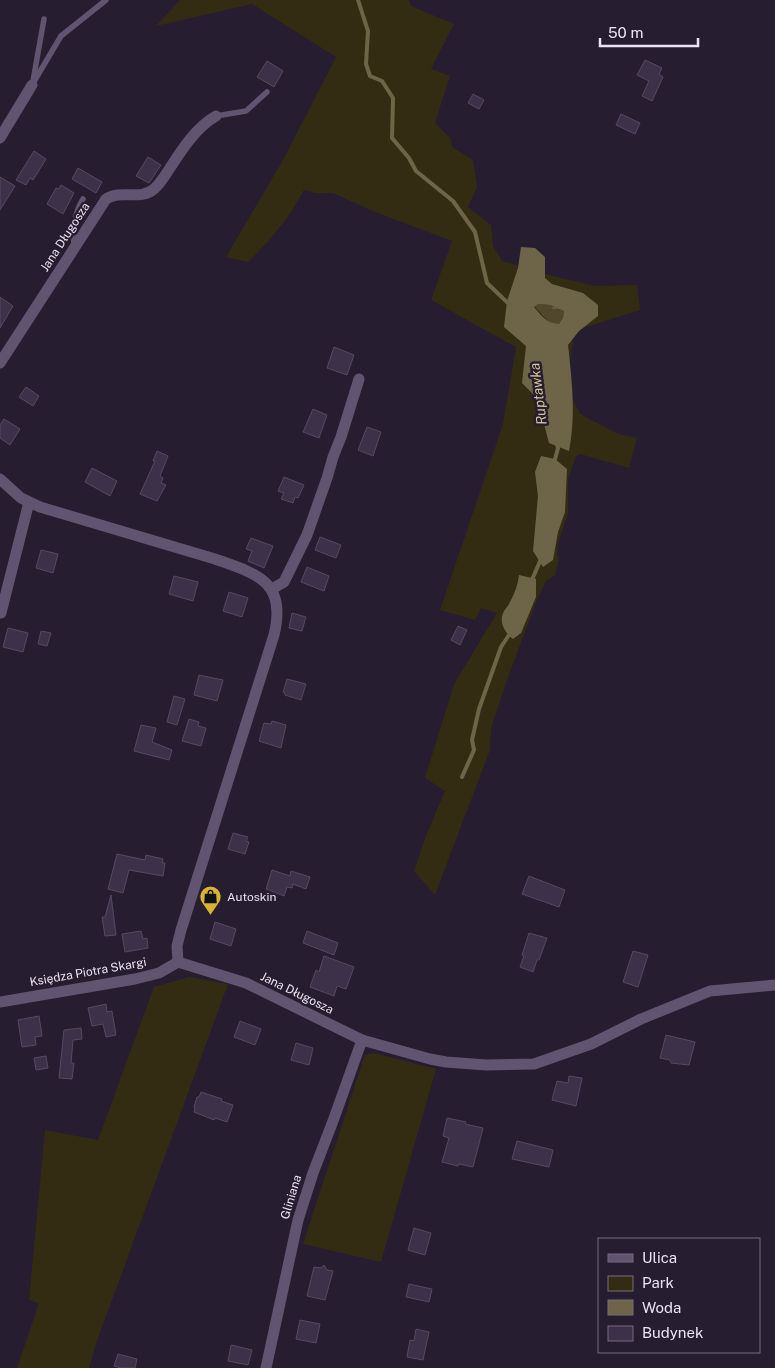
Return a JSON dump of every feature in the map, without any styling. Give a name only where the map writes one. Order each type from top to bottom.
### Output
[{"type":"street","points":[[0,138],[32,85]]},
{"type":"street","name":"Jana Długosza","points":[[0,363],[106,199],[119,194],[143,195],[152,191],[159,184],[187,142],[216,116]]},
{"type":"street","points":[[272,589],[284,582],[307,535],[359,379]]},
{"type":"street","points":[[0,478],[21,498],[29,502],[230,564],[262,579],[272,589],[278,606],[274,635],[181,930],[177,946],[178,962]]},
{"type":"street","points":[[1,613],[29,502]]},
{"type":"street","name":"Jana Długosza","points":[[178,962],[246,983],[362,1040],[446,1062],[486,1065],[534,1064],[591,1044],[641,1019],[710,991],[775,985]]},
{"type":"street","name":"Księdza Piotra Skargi","points":[[0,1002],[136,979],[159,973],[178,962]]},
{"type":"street","name":"Gliniana","points":[[266,1368],[298,1220],[313,1173],[362,1040]]},
{"type":"lane","points":[[32,85],[61,36],[106,0]]},
{"type":"lane","points":[[32,85],[44,19]]},
{"type":"lane","points":[[216,116],[246,111],[267,92]]},
{"type":"lane","points":[[74,247],[74,221],[83,199]]},
{"type":"green space","points":[[180,0],[409,0],[411,6],[454,24],[431,69],[450,76],[435,123],[450,138],[452,147],[473,160],[477,187],[468,207],[491,225],[493,246],[502,261],[595,286],[637,285],[640,310],[574,331],[568,375],[572,398],[580,414],[618,434],[637,438],[629,468],[580,454],[576,456],[568,479],[568,514],[558,543],[557,554],[559,559],[555,575],[546,581],[538,597],[491,728],[490,750],[435,895],[414,871],[445,791],[425,778],[454,684],[497,613],[481,608],[475,620],[440,610],[503,424],[516,347],[431,300],[452,241],[370,210],[333,193],[315,193],[304,190],[279,228],[248,262],[226,257],[283,160],[336,57],[252,4],[156,26]]},
{"type":"green space","points":[[538,304],[550,305],[564,311],[563,318],[559,324],[551,324],[534,306]]},
{"type":"green space","points":[[189,977],[228,984],[98,1338],[89,1368],[17,1368],[39,1303],[29,1300],[45,1130],[98,1140],[154,987]]},
{"type":"green space","points":[[374,1053],[436,1069],[381,1262],[303,1244],[365,1055]]},
{"type":"water","points":[[521,247],[535,248],[545,257],[545,278],[552,284],[583,293],[598,305],[598,316],[579,331],[568,345],[573,411],[569,451],[549,443],[537,398],[522,383],[526,346],[504,327],[507,301],[518,268]],"holes":[[[538,304],[550,305],[564,311],[563,318],[559,324],[548,321],[534,307]]]},
{"type":"water","points":[[541,456],[555,459],[567,469],[565,512],[558,532],[553,560],[543,567],[533,551],[538,496],[535,472]]},
{"type":"water","points":[[519,575],[536,579],[536,597],[521,633],[513,639],[505,630],[502,623],[502,615],[515,592]]},
{"type":"building","points":[[645,60],[662,68],[659,74],[663,77],[652,101],[642,96],[649,81],[637,75]]},
{"type":"building","points":[[267,61],[283,71],[274,87],[257,77]]},
{"type":"building","points":[[473,94],[484,100],[479,109],[468,103]]},
{"type":"building","points":[[621,114],[640,123],[635,134],[616,125]]},
{"type":"building","points":[[34,151],[46,159],[33,180],[30,178],[26,185],[16,180]]},
{"type":"building","points":[[148,157],[161,165],[149,183],[136,176]]},
{"type":"building","points":[[78,168],[102,182],[96,193],[72,179]]},
{"type":"building","points":[[0,177],[15,186],[0,210]]},
{"type":"building","points":[[61,185],[74,193],[63,214],[47,204],[56,188],[59,189]]},
{"type":"building","points":[[0,297],[13,306],[0,328]]},
{"type":"building","points":[[334,347],[354,355],[347,375],[327,368]]},
{"type":"building","points":[[26,387],[39,396],[33,406],[19,397]]},
{"type":"building","points":[[313,409],[327,415],[319,438],[303,432]]},
{"type":"building","points":[[4,419],[20,429],[10,445],[0,438],[0,425]]},
{"type":"building","points":[[367,427],[381,432],[373,456],[358,450]]},
{"type":"building","points":[[157,451],[168,456],[160,476],[163,478],[161,483],[166,485],[157,501],[140,494],[155,461],[153,461]]},
{"type":"building","points":[[92,468],[117,481],[110,496],[85,482]]},
{"type":"building","points":[[284,477],[304,485],[298,498],[295,497],[293,503],[281,499],[284,493],[278,491]]},
{"type":"building","points":[[320,537],[341,545],[336,558],[315,550]]},
{"type":"building","points":[[251,538],[273,546],[264,568],[248,561],[252,551],[246,549]]},
{"type":"building","points":[[41,550],[58,554],[53,573],[36,568]]},
{"type":"building","points":[[307,567],[329,576],[324,591],[301,582]]},
{"type":"building","points":[[174,576],[198,582],[193,601],[169,594]]},
{"type":"building","points":[[229,592],[248,598],[242,617],[223,611]]},
{"type":"building","points":[[292,613],[306,617],[302,631],[289,628]]},
{"type":"building","points":[[458,626],[467,630],[460,645],[451,640]]},
{"type":"building","points":[[8,628],[28,633],[23,652],[3,647]]},
{"type":"building","points":[[41,631],[51,633],[47,646],[38,644]]},
{"type":"building","points":[[199,675],[223,680],[217,701],[194,695]]},
{"type":"building","points":[[287,679],[306,684],[301,700],[285,695],[283,692]]},
{"type":"building","points":[[174,696],[185,699],[177,725],[167,722]]},
{"type":"building","points":[[189,719],[199,722],[198,726],[206,728],[201,746],[182,741]]},
{"type":"building","points":[[272,721],[286,725],[281,748],[259,741],[264,723],[271,724]]},
{"type":"building","points":[[141,725],[156,728],[152,742],[172,750],[169,760],[134,751]]},
{"type":"building","points":[[233,833],[248,837],[246,841],[249,842],[245,854],[228,849]]},
{"type":"building","points":[[117,854],[145,860],[146,855],[163,859],[162,863],[165,863],[163,876],[129,870],[123,893],[108,889]]},
{"type":"building","points":[[272,870],[290,876],[291,871],[310,877],[306,889],[293,884],[292,888],[287,887],[284,896],[266,889]]},
{"type":"building","points":[[529,876],[565,890],[559,907],[522,894]]},
{"type":"building","points":[[111,895],[116,935],[105,936],[102,917],[105,917]]},
{"type":"building","points":[[215,922],[236,929],[231,946],[210,939]]},
{"type":"building","points":[[141,931],[143,939],[147,938],[148,948],[125,952],[122,934]]},
{"type":"building","points":[[307,931],[338,943],[334,955],[303,943]]},
{"type":"building","points":[[529,933],[547,938],[533,972],[520,967]]},
{"type":"building","points":[[633,951],[648,955],[638,987],[623,982]]},
{"type":"building","points":[[324,956],[354,967],[346,989],[337,986],[334,996],[310,987],[316,970],[319,972]]},
{"type":"building","points":[[106,1004],[107,1012],[112,1011],[116,1035],[106,1037],[103,1024],[92,1026],[88,1008]]},
{"type":"building","points":[[39,1016],[42,1036],[35,1037],[36,1045],[22,1047],[18,1020]]},
{"type":"building","points":[[240,1021],[261,1029],[255,1045],[234,1037]]},
{"type":"building","points":[[81,1028],[82,1039],[73,1040],[71,1063],[74,1063],[72,1079],[59,1078],[64,1030]]},
{"type":"building","points":[[666,1035],[695,1042],[689,1065],[671,1063],[670,1060],[660,1058]]},
{"type":"building","points":[[296,1043],[313,1048],[309,1065],[291,1060]]},
{"type":"building","points":[[46,1056],[48,1068],[36,1070],[34,1058]]},
{"type":"building","points":[[569,1076],[582,1078],[576,1106],[552,1100],[557,1081],[568,1083]]},
{"type":"building","points":[[201,1092],[233,1105],[227,1122],[215,1118],[214,1120],[194,1112],[197,1097],[199,1097]]},
{"type":"building","points":[[447,1118],[483,1128],[473,1167],[442,1162],[449,1138],[443,1136]]},
{"type":"building","points":[[517,1141],[553,1150],[549,1167],[512,1159]]},
{"type":"building","points":[[414,1228],[431,1233],[425,1255],[408,1250]]},
{"type":"building","points":[[324,1265],[327,1270],[333,1271],[325,1300],[307,1296],[314,1267],[321,1268]]},
{"type":"building","points":[[409,1284],[432,1289],[429,1302],[406,1297]]},
{"type":"building","points":[[300,1320],[320,1324],[316,1343],[296,1339]]},
{"type":"building","points":[[416,1329],[429,1332],[423,1360],[407,1357],[410,1340],[414,1341]]},
{"type":"building","points":[[231,1345],[252,1350],[248,1365],[228,1361]]},
{"type":"building","points":[[118,1354],[137,1359],[135,1368],[114,1366]]},
{"type":"waterway","name":"Ruptawka","points":[[358,0],[368,31],[366,64],[370,76],[382,81],[393,98],[392,138],[409,158],[416,171],[453,201],[475,232],[487,283],[509,304]]},
{"type":"waterway","name":"Ruptawka","points":[[554,463],[558,448],[557,444]]},
{"type":"waterway","name":"Ruptawka","points":[[531,582],[541,559]]},
{"type":"waterway","name":"Ruptawka","points":[[462,777],[474,750],[472,740],[479,709],[501,647],[511,632]]},
{"type":"place","name":"Autoskin","points":[[211,916]]}]
